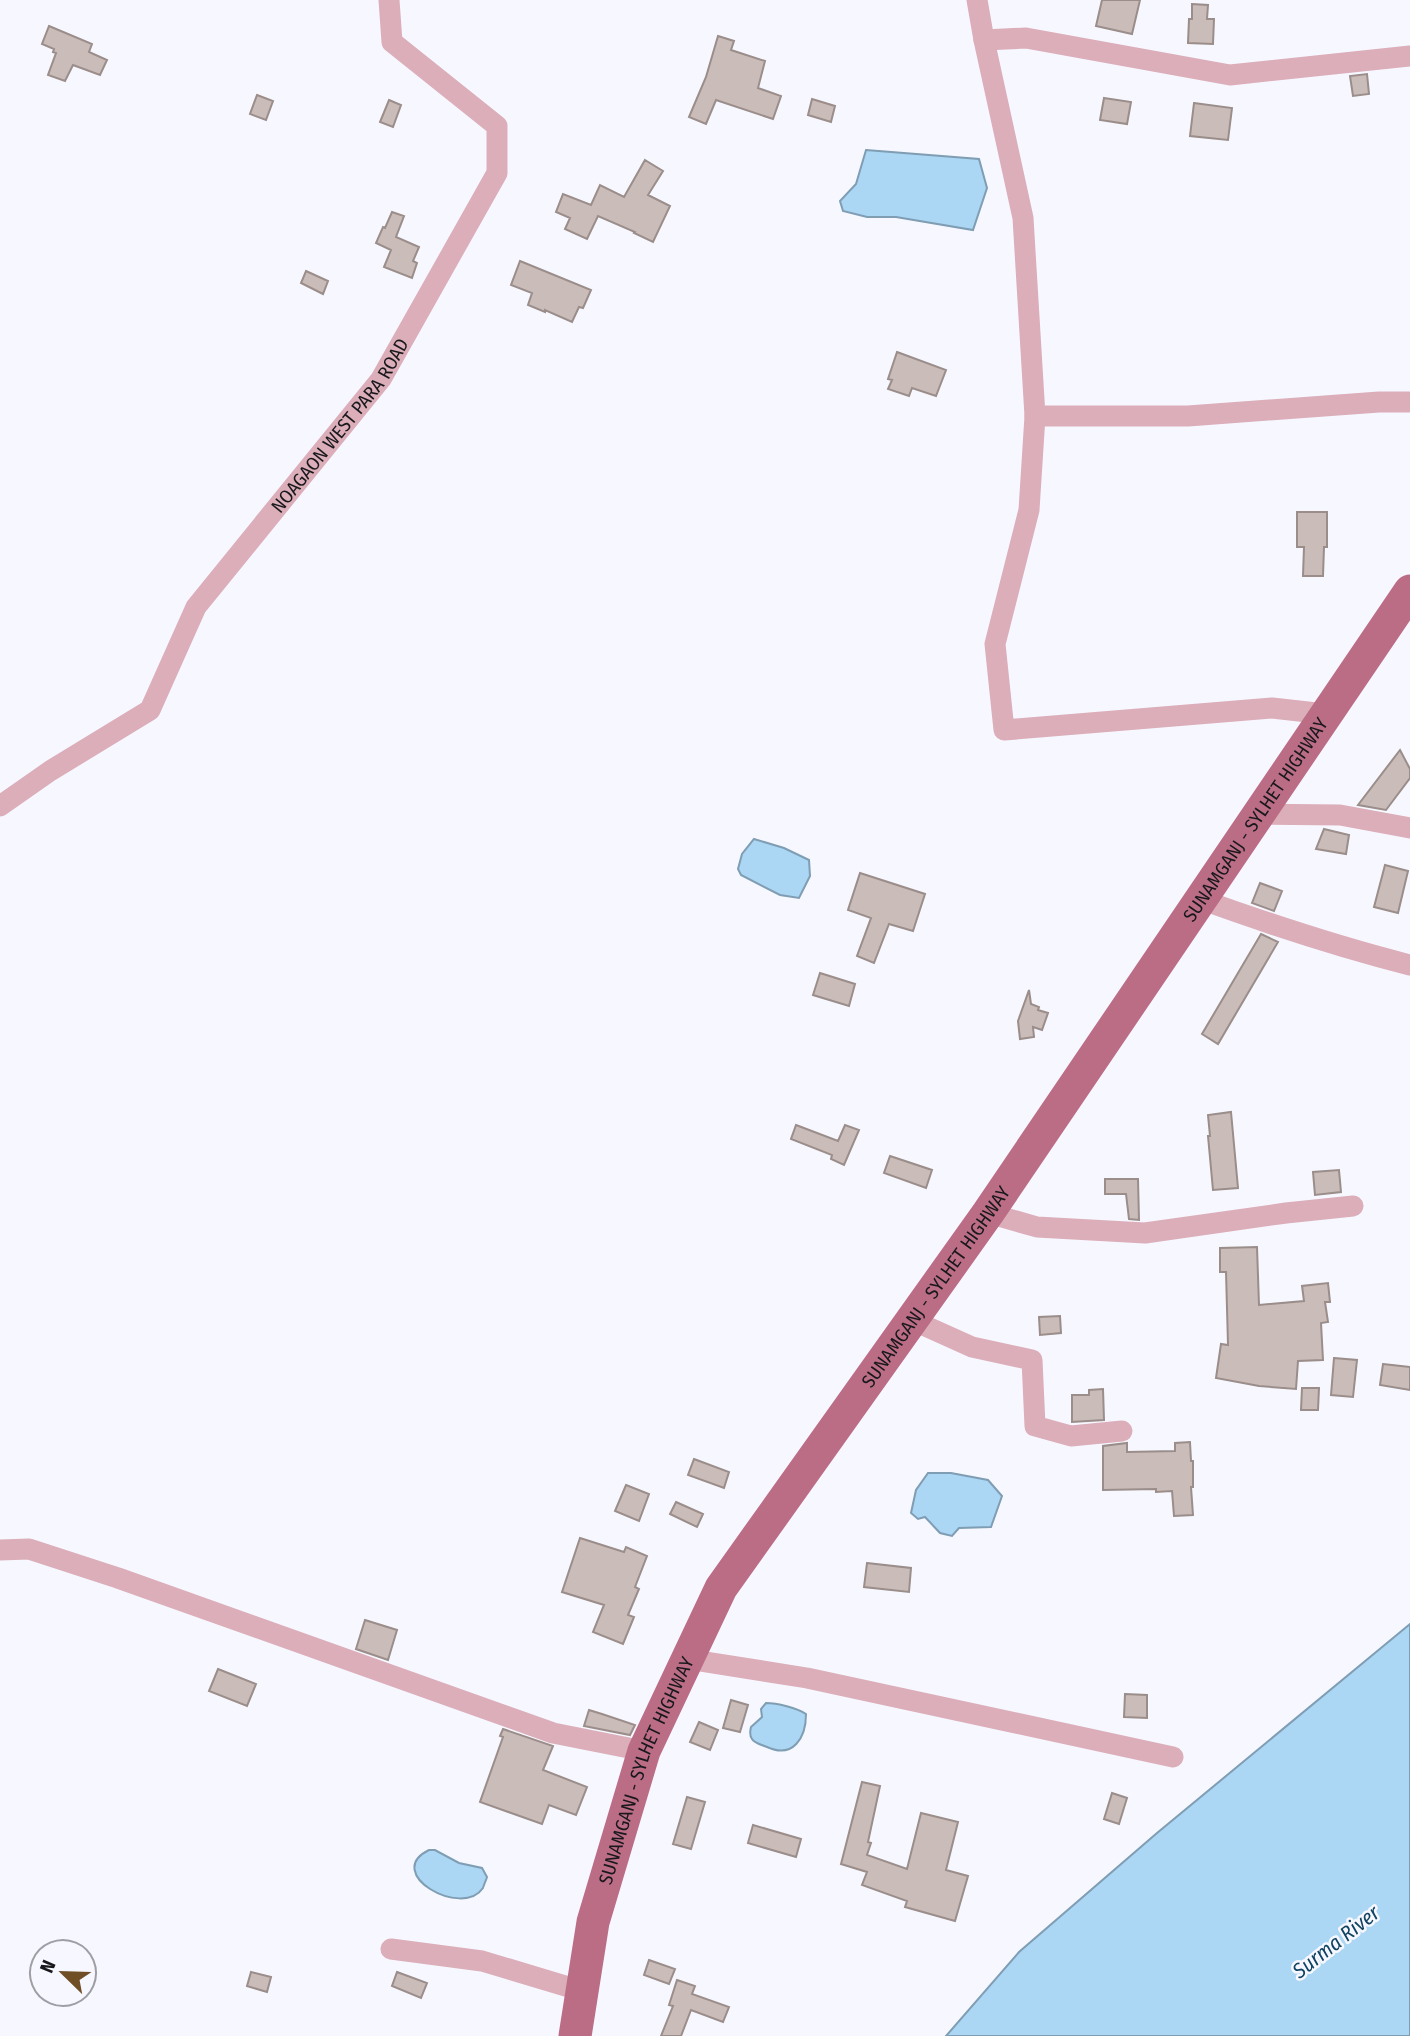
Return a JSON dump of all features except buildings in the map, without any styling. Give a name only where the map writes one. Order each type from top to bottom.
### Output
[{"type":"main road","name":"SUNAMGANJ - SYLHET HIGHWAY","points":[[575,2036],[593,1922],[644,1751],[721,1588],[988,1213],[1410,591]]},
{"type":"street","name":"NOAGAON WEST PARA ROAD","points":[[0,806],[50,771],[150,710],[196,607],[381,379],[497,173],[497,126],[391,42],[389,0]]},
{"type":"street","points":[[977,0],[1023,218],[1035,416],[1029,510],[995,644],[1004,730],[1272,708],[1326,714]]},
{"type":"street","points":[[984,40],[1026,38],[1230,75],[1410,56]]},
{"type":"street","points":[[1035,416],[1188,416],[1410,402]]},
{"type":"street","points":[[1258,814],[1340,815],[1410,828]]},
{"type":"street","points":[[1200,899],[1284,929],[1410,965]]},
{"type":"street","points":[[988,1213],[1037,1227],[1145,1233],[1353,1206]]},
{"type":"street","points":[[912,1320],[972,1347],[1032,1360],[1035,1426],[1071,1436],[1122,1432]]},
{"type":"street","points":[[0,1550],[29,1549],[118,1577],[553,1733],[644,1751]]},
{"type":"street","points":[[687,1659],[807,1678],[1173,1757]]},
{"type":"street","points":[[391,1949],[482,1961],[582,1991]]},
{"type":"water","points":[[866,150],[979,159],[987,188],[973,230],[896,217],[867,217],[843,211],[840,201],[856,184]]},
{"type":"water","points":[[754,839],[784,848],[809,860],[810,876],[799,898],[780,895],[741,875],[738,869],[742,854]]},
{"type":"water","points":[[928,1473],[951,1473],[988,1480],[1002,1496],[991,1527],[959,1528],[952,1536],[940,1533],[925,1517],[918,1519],[911,1513],[916,1490]]},
{"type":"water","name":"Surma River","points":[[1410,1624],[1410,2036],[946,2036],[1019,1952],[1157,1833]]},
{"type":"water","points":[[766,1703],[787,1706],[806,1714],[801,1738],[791,1748],[776,1750],[756,1743],[751,1738],[751,1727],[762,1717],[761,1709]]},
{"type":"water","points":[[429,1850],[435,1850],[459,1863],[482,1868],[487,1877],[483,1888],[473,1896],[459,1898],[444,1896],[430,1889],[420,1880],[415,1870],[417,1860]]}]
